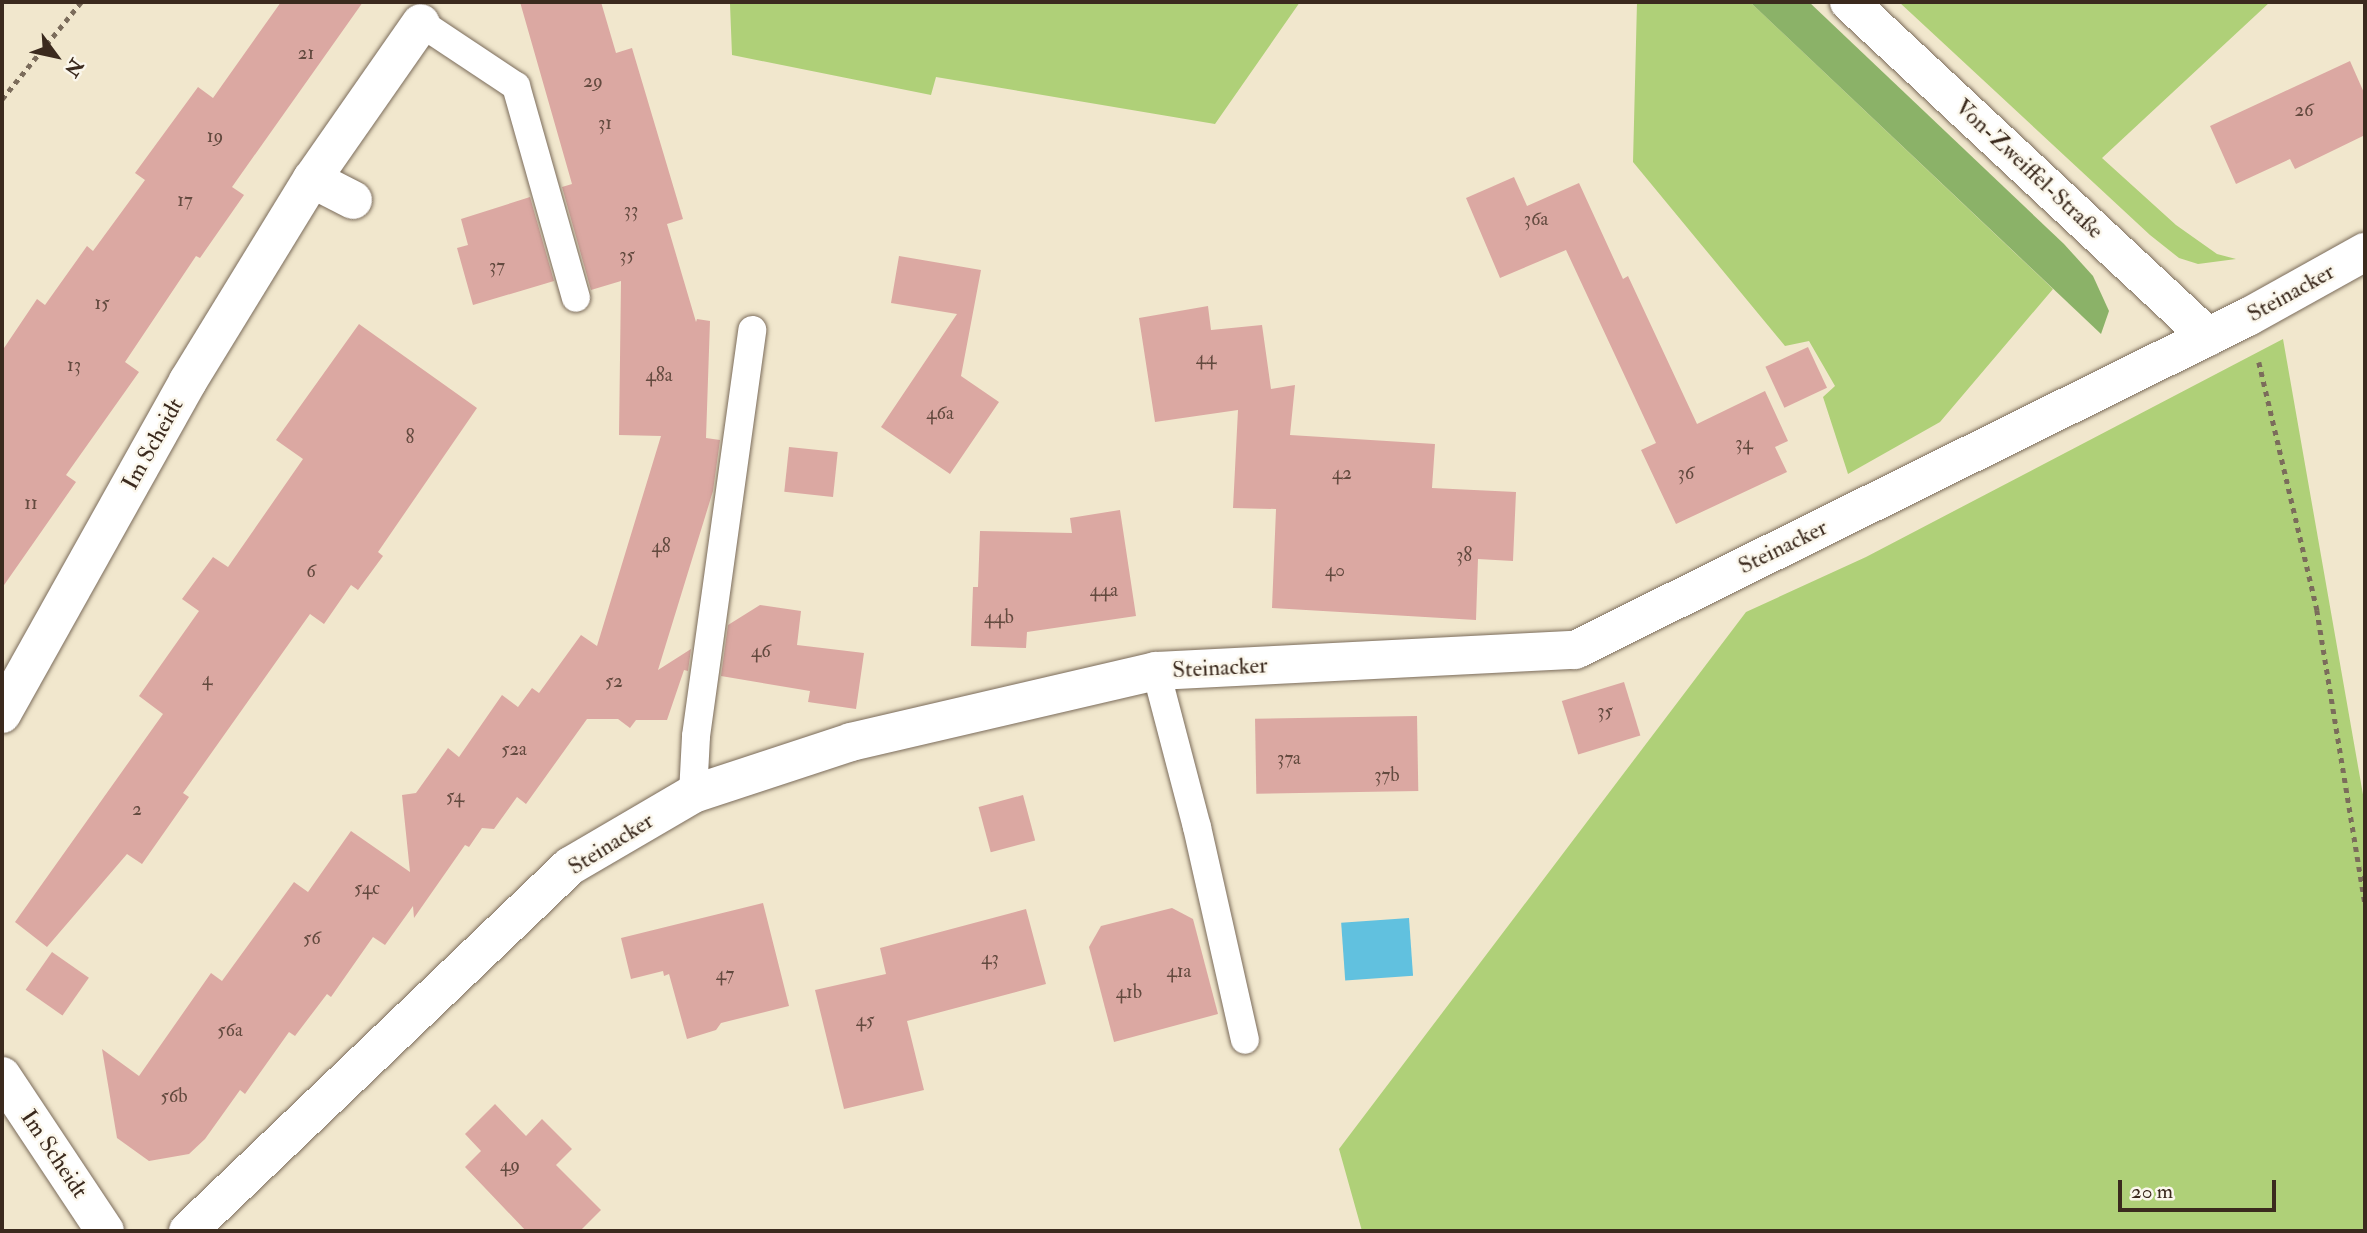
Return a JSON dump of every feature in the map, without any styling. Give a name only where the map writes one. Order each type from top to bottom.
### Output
[{"type":"street","name":"Von-Zweiffel-Straße","points":[[1849,2],[2208,337]]},
{"type":"street","name":"Im Scheidt","points":[[2,714],[188,381],[312,179],[421,23]]},
{"type":"street","points":[[312,179],[353,200]]},
{"type":"street","name":"Steinacker","points":[[188,1231],[570,866],[693,794],[851,742],[1156,671],[1575,650],[2248,317],[2365,252]]},
{"type":"street","name":"Im Scheidt","points":[[2,1076],[105,1231]]},
{"type":"lane","points":[[421,23],[516,86],[576,298]]},
{"type":"lane","points":[[693,794],[696,736],[752,330]]},
{"type":"lane","name":"Steinacker","points":[[1156,671],[1197,827],[1245,1040]]},
{"type":"path","points":[[2,99],[81,2]]},
{"type":"path","points":[[2248,317],[2317,610],[2365,904]]},
{"type":"green space","points":[[727,2],[1300,2],[1215,124],[936,77],[931,95],[732,55],[730,4]]},
{"type":"green space","points":[[1637,2],[1750,2],[2053,289],[1940,422],[1848,474],[1823,397],[1835,386],[1809,341],[1785,346],[1633,162]]},
{"type":"green space","points":[[1750,2],[1809,2],[2064,244],[2093,276],[2109,311],[2101,334]]},
{"type":"green space","points":[[1899,2],[2270,2],[2102,158],[2176,225],[2217,254],[2236,259],[2198,264],[2179,258],[2150,235]]},
{"type":"green space","points":[[2283,339],[2365,806],[2365,1231],[1362,1231],[1339,1149],[1746,612],[1866,557]]},
{"type":"water","points":[[1409,918],[1413,976],[1345,981],[1341,923]]},
{"type":"building","points":[[281,2],[363,2],[232,187],[244,195],[200,258],[196,256],[125,362],[139,372],[66,475],[76,482],[2,588],[2,351],[37,299],[45,305],[87,246],[93,251],[145,180],[135,173],[198,87],[213,98]]},
{"type":"building","points":[[520,2],[601,2],[616,53],[632,48],[683,219],[667,224],[696,322],[697,319],[710,321],[706,438],[720,440],[713,491],[658,670],[691,649],[688,671],[684,670],[667,720],[636,720],[630,728],[618,719],[587,719],[526,804],[517,797],[494,829],[482,828],[469,847],[465,845],[414,918],[413,906],[385,945],[373,937],[331,997],[327,994],[295,1036],[289,1032],[245,1094],[240,1090],[205,1139],[189,1154],[149,1161],[117,1138],[102,1049],[139,1076],[211,973],[222,981],[294,882],[308,892],[351,831],[410,872],[402,795],[416,793],[448,748],[459,757],[502,695],[518,707],[532,688],[539,693],[581,635],[597,646],[661,436],[619,435],[621,281],[591,290],[562,187],[572,184]]},
{"type":"building","points":[[2350,61],[2365,95],[2365,135],[2295,169],[2290,159],[2236,184],[2210,126]]},
{"type":"building","points":[[1514,177],[1527,206],[1579,183],[1623,279],[1628,276],[1697,424],[1765,391],[1788,441],[1775,447],[1787,472],[1676,524],[1641,450],[1656,443],[1566,250],[1500,278],[1466,198]]},
{"type":"building","points":[[530,197],[554,281],[473,305],[457,248],[468,245],[461,219]]},
{"type":"building","points":[[899,256],[981,270],[961,376],[999,402],[950,474],[881,427],[957,314],[891,303]]},
{"type":"building","points":[[1208,306],[1211,330],[1262,325],[1271,389],[1295,385],[1290,435],[1435,444],[1432,488],[1516,492],[1513,561],[1478,559],[1476,620],[1272,608],[1276,509],[1233,508],[1238,410],[1155,422],[1139,318]]},
{"type":"building","points":[[359,324],[477,408],[378,552],[383,556],[358,590],[351,585],[324,624],[310,614],[183,793],[189,797],[142,864],[127,854],[47,947],[15,922],[163,714],[139,696],[199,611],[182,599],[213,557],[228,567],[303,459],[276,440]]},
{"type":"building","points":[[1808,347],[1827,388],[1784,408],[1765,367]]},
{"type":"building","points":[[789,447],[838,452],[833,497],[784,492]]},
{"type":"building","points":[[1120,510],[1136,616],[1027,632],[1026,648],[971,646],[973,587],[978,587],[980,531],[1072,533],[1070,518]]},
{"type":"building","points":[[760,605],[801,611],[797,645],[864,653],[856,709],[808,702],[810,691],[721,676],[728,625]]},
{"type":"building","points":[[1624,682],[1640,736],[1578,755],[1562,701]]},
{"type":"building","points":[[1417,716],[1418,791],[1256,794],[1255,719]]},
{"type":"building","points":[[1023,795],[1035,840],[991,852],[979,807]]},
{"type":"building","points":[[763,903],[789,1006],[721,1023],[716,1030],[687,1039],[669,974],[664,976],[663,971],[631,979],[621,938]]},
{"type":"building","points":[[1172,908],[1193,919],[1218,1014],[1114,1042],[1089,947],[1101,926]]},
{"type":"building","points":[[1026,909],[1046,984],[907,1021],[924,1090],[844,1109],[815,990],[886,974],[880,948]]},
{"type":"building","points":[[52,952],[89,978],[62,1015],[26,990]]},
{"type":"building","points":[[495,1104],[526,1136],[542,1119],[572,1149],[556,1165],[601,1210],[580,1231],[526,1231],[465,1167],[481,1151],[465,1134]]}]
